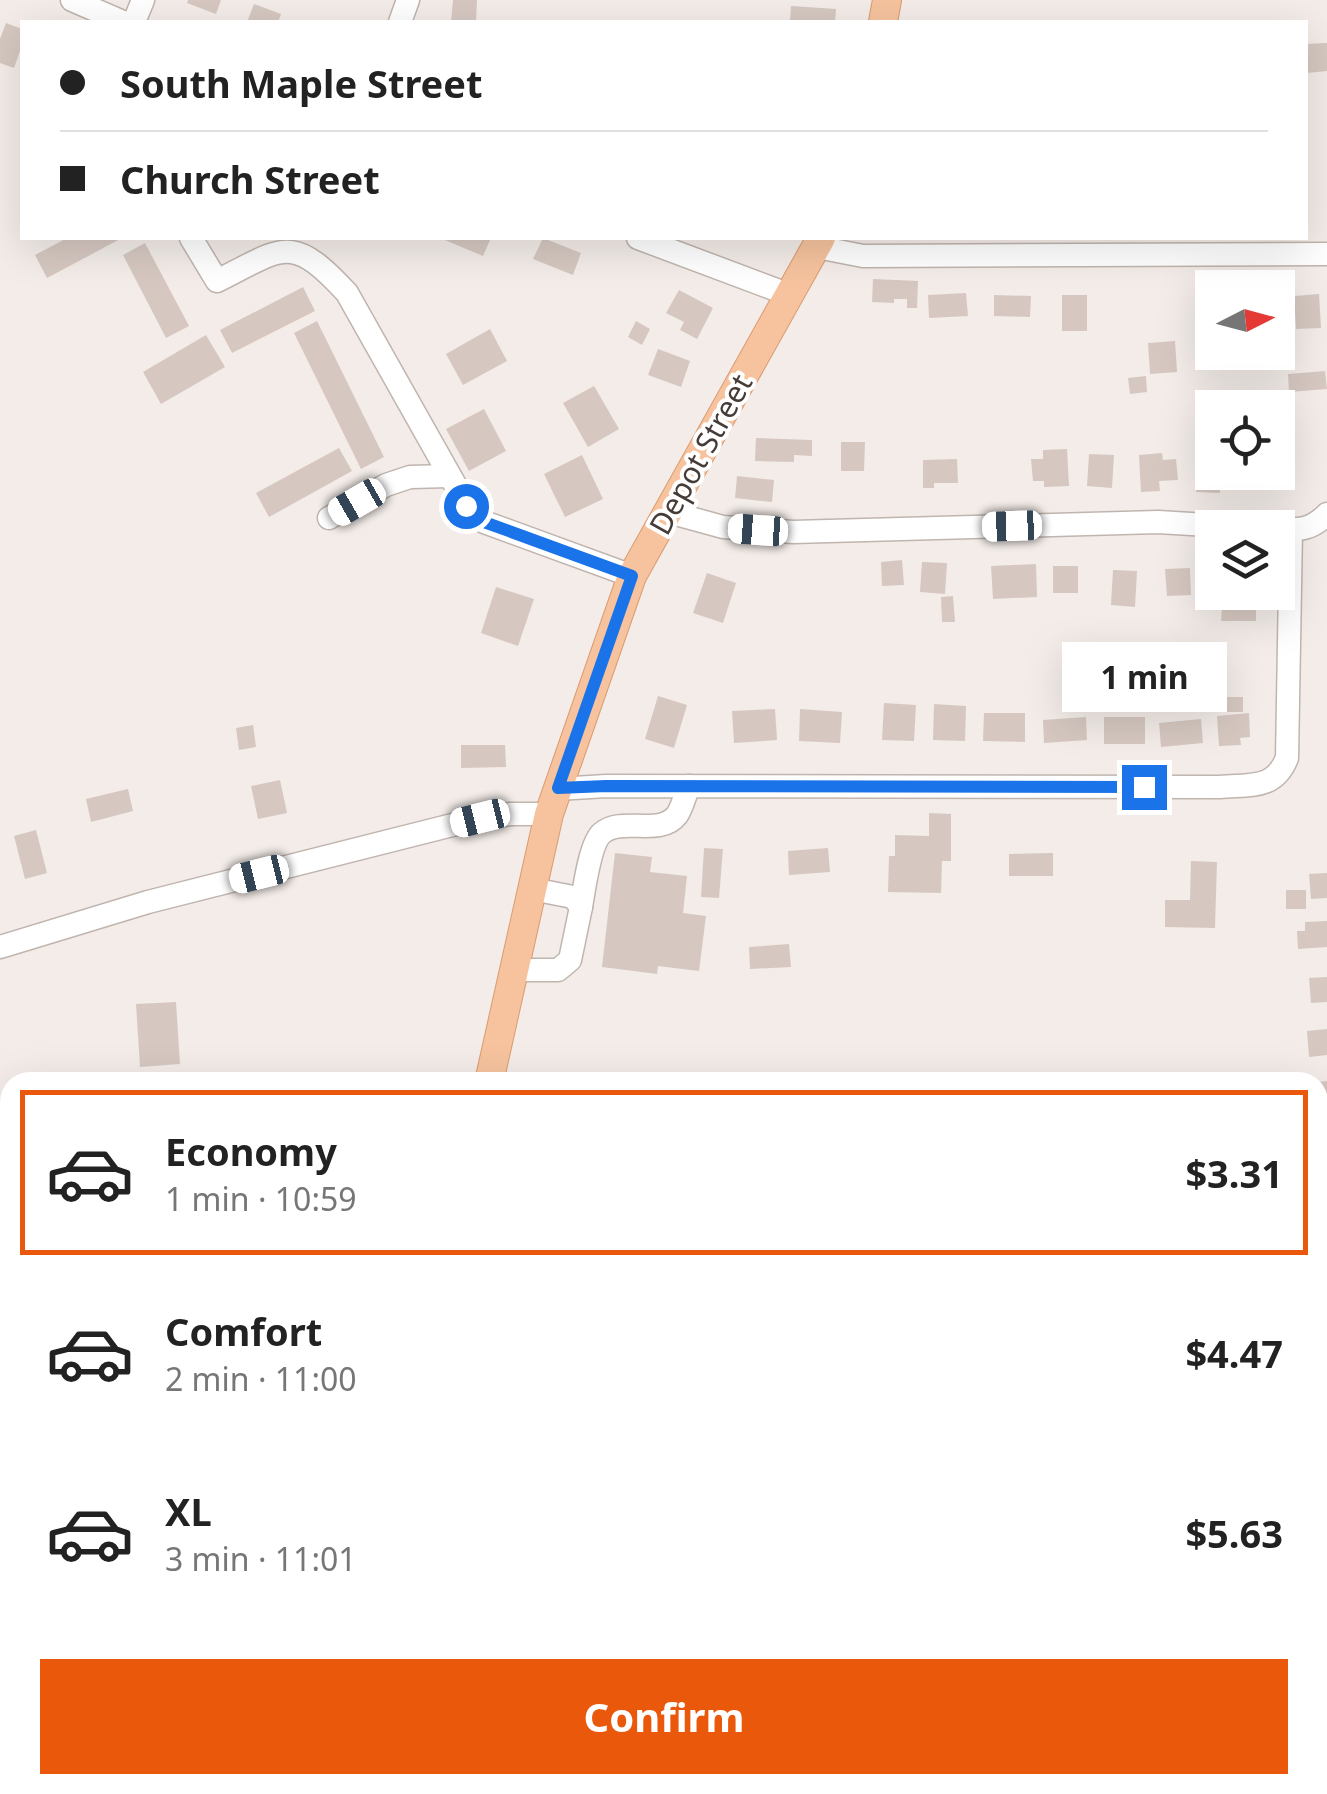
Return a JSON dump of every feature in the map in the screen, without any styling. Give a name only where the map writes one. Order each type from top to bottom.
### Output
[{"type":"main road","name":"Depot Street","points":[[491,1072],[553,801],[632,576],[819,242]]},
{"type":"street","points":[[72,0],[118,20]]},
{"type":"street","points":[[192,240],[217,281],[279,250],[301,253],[322,266],[347,294],[466,506],[484,522],[632,576]]},
{"type":"street","points":[[643,240],[790,295]]},
{"type":"street","points":[[819,242],[863,256],[1327,254]]},
{"type":"street","points":[[328,518],[386,485],[410,477],[450,476]]},
{"type":"street","points":[[668,512],[722,527],[793,532],[1195,524]]},
{"type":"street","points":[[1295,528],[1315,526],[1327,514]]},
{"type":"street","points":[[0,947],[148,902],[553,801],[689,786],[1220,787],[1268,783],[1281,772],[1287,758],[1285,610]]},
{"type":"street","points":[[514,970],[558,970],[570,960],[595,845],[601,834],[612,828],[664,824],[677,815],[689,786]]},
{"type":"street","points":[[532,889],[573,897],[580,907]]},
{"type":"building","points":[[221,0],[216,14],[187,3]]},
{"type":"building","points":[[453,0],[477,0],[476,20],[451,20]]},
{"type":"building","points":[[254,4],[281,14],[279,20],[248,20]]},
{"type":"building","points":[[791,6],[836,9],[835,20],[790,20]]},
{"type":"building","points":[[6,23],[20,28],[20,51],[14,68],[0,63],[0,39]]},
{"type":"building","points":[[1327,43],[1327,71],[1308,73],[1308,44]]},
{"type":"building","points":[[63,240],[118,240],[47,278],[35,255]]},
{"type":"building","points":[[445,240],[490,240],[483,256]]},
{"type":"building","points":[[542,240],[581,253],[573,275],[533,259]]},
{"type":"building","points":[[145,243],[189,326],[166,338],[123,255]]},
{"type":"building","points":[[873,279],[918,281],[917,308],[907,308],[907,299],[872,302]]},
{"type":"building","points":[[303,287],[315,311],[232,353],[220,330]]},
{"type":"building","points":[[679,290],[713,308],[697,339],[680,330],[684,322],[666,313]]},
{"type":"building","points":[[966,293],[968,316],[929,318],[928,295]]},
{"type":"building","points":[[1319,294],[1321,328],[1296,329],[1295,296]]},
{"type":"building","points":[[994,295],[1031,296],[1030,317],[994,316]]},
{"type":"building","points":[[1062,295],[1087,295],[1087,331],[1062,331]]},
{"type":"building","points":[[317,321],[384,457],[361,469],[294,333]]},
{"type":"building","points":[[636,321],[650,329],[642,345],[628,337]]},
{"type":"building","points":[[490,329],[507,361],[463,385],[446,354]]},
{"type":"building","points":[[206,335],[225,367],[161,404],[143,372]]},
{"type":"building","points":[[1175,341],[1177,372],[1150,374],[1148,343]]},
{"type":"building","points":[[658,349],[690,361],[681,387],[648,375]]},
{"type":"building","points":[[1325,371],[1327,389],[1289,390],[1288,374]]},
{"type":"building","points":[[1146,376],[1147,392],[1130,394],[1128,378]]},
{"type":"building","points":[[594,386],[619,429],[588,447],[563,403]]},
{"type":"building","points":[[484,409],[506,451],[469,471],[446,429]]},
{"type":"building","points":[[756,438],[812,440],[812,456],[794,455],[794,462],[755,461]]},
{"type":"building","points":[[841,442],[865,442],[864,471],[841,471]]},
{"type":"building","points":[[339,448],[352,471],[269,517],[256,493]]},
{"type":"building","points":[[1067,449],[1069,486],[1044,487],[1044,481],[1033,481],[1031,459],[1043,459],[1043,450]]},
{"type":"building","points":[[1162,453],[1163,460],[1176,459],[1178,480],[1159,481],[1160,491],[1141,492],[1139,455]]},
{"type":"building","points":[[1089,454],[1114,455],[1112,488],[1087,486]]},
{"type":"building","points":[[582,455],[603,499],[565,517],[544,474]]},
{"type":"building","points":[[957,459],[958,483],[934,483],[934,488],[923,488],[923,460]]},
{"type":"building","points":[[737,476],[774,480],[772,502],[735,498]]},
{"type":"building","points":[[902,560],[904,585],[882,586],[881,562]]},
{"type":"building","points":[[922,562],[947,563],[945,594],[920,592]]},
{"type":"building","points":[[1036,564],[1037,597],[993,599],[991,566]]},
{"type":"building","points":[[1053,566],[1078,566],[1078,593],[1053,593]]},
{"type":"building","points":[[1190,568],[1191,595],[1167,596],[1165,569]]},
{"type":"building","points":[[1113,570],[1137,571],[1135,607],[1111,605]]},
{"type":"building","points":[[707,573],[736,583],[723,623],[693,613]]},
{"type":"building","points":[[496,587],[534,599],[518,646],[481,633]]},
{"type":"building","points":[[953,596],[955,622],[942,622],[941,597]]},
{"type":"building","points":[[1222,610],[1256,610],[1256,621],[1221,621]]},
{"type":"building","points":[[658,696],[687,705],[674,748],[645,739]]},
{"type":"building","points":[[1223,697],[1243,697],[1243,712],[1223,712]]},
{"type":"building","points":[[884,703],[916,705],[914,741],[882,740]]},
{"type":"building","points":[[934,704],[966,706],[965,741],[933,740]]},
{"type":"building","points":[[775,709],[777,740],[734,743],[732,711]]},
{"type":"building","points":[[800,709],[842,712],[840,743],[799,741]]},
{"type":"building","points":[[984,713],[1025,713],[1025,742],[983,741]]},
{"type":"building","points":[[1249,713],[1250,737],[1240,738],[1241,745],[1219,746],[1217,716]]},
{"type":"building","points":[[1086,717],[1087,740],[1044,743],[1043,720]]},
{"type":"building","points":[[1104,717],[1145,717],[1145,744],[1104,744]]},
{"type":"building","points":[[1201,719],[1203,743],[1161,747],[1159,723]]},
{"type":"building","points":[[253,725],[256,747],[239,750],[236,728]]},
{"type":"building","points":[[461,745],[505,745],[506,767],[461,768]]},
{"type":"building","points":[[280,780],[287,813],[258,819],[251,786]]},
{"type":"building","points":[[128,789],[133,811],[91,822],[86,799]]},
{"type":"building","points":[[929,813],[951,814],[951,861],[942,861],[941,893],[888,892],[889,856],[895,856],[895,835],[929,836]]},
{"type":"building","points":[[36,830],[47,873],[25,879],[14,836]]},
{"type":"building","points":[[704,848],[723,849],[719,898],[701,897]]},
{"type":"building","points":[[828,848],[830,872],[789,875],[788,851]]},
{"type":"building","points":[[615,853],[652,857],[650,872],[687,876],[683,913],[706,916],[699,971],[658,966],[657,974],[602,967]]},
{"type":"building","points":[[1053,853],[1053,876],[1009,876],[1009,854]]},
{"type":"building","points":[[1191,861],[1217,862],[1215,928],[1165,927],[1165,900],[1190,900]]},
{"type":"building","points":[[1327,873],[1327,898],[1311,899],[1309,874]]},
{"type":"building","points":[[1286,890],[1306,890],[1306,909],[1286,909]]},
{"type":"building","points":[[1327,921],[1327,947],[1298,949],[1297,931],[1305,931],[1305,922]]},
{"type":"building","points":[[789,944],[791,967],[750,969],[749,947]]},
{"type":"building","points":[[1327,977],[1327,1002],[1311,1003],[1309,978]]},
{"type":"building","points":[[176,1002],[180,1064],[140,1067],[136,1004]]},
{"type":"building","points":[[1327,1029],[1327,1055],[1309,1057],[1307,1031]]},
{"type":"route","points":[[466,506],[484,522],[632,576],[558,788],[1144,787]]}]
